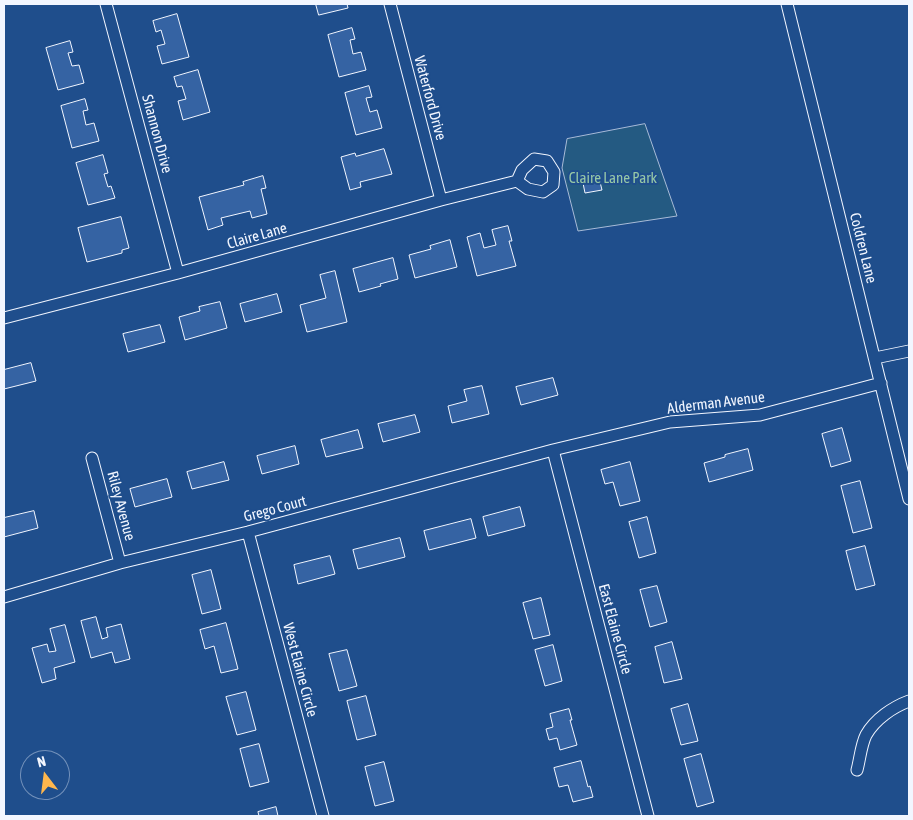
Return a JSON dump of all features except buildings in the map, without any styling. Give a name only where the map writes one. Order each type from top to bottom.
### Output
[{"type":"street","name":"Shannon Drive","points":[[106,4],[178,273]]},
{"type":"street","name":"Waterford Drive","points":[[390,4],[441,200]]},
{"type":"street","name":"Coldren Lane","points":[[787,4],[909,499]]},
{"type":"street","name":"Claire Lane","points":[[4,318],[517,181]]},
{"type":"street","points":[[874,358],[909,351]]},
{"type":"street","name":"Alderman Avenue","points":[[553,450],[670,422],[760,415],[881,383]]},
{"type":"street","name":"Grego Court","points":[[4,597],[120,563],[248,532],[553,450]]},
{"type":"street","name":"East Elaine Circle","points":[[553,450],[648,816]]},
{"type":"street","name":"Riley Avenue","points":[[92,458],[120,563]]},
{"type":"street","name":"West Elaine Circle","points":[[248,532],[323,816]]},
{"type":"street","points":[[857,770],[866,735],[882,716],[909,700]]},
{"type":"green space","name":"Claire Lane Park","points":[[645,124],[677,216],[578,231],[562,168],[567,139]]}]
